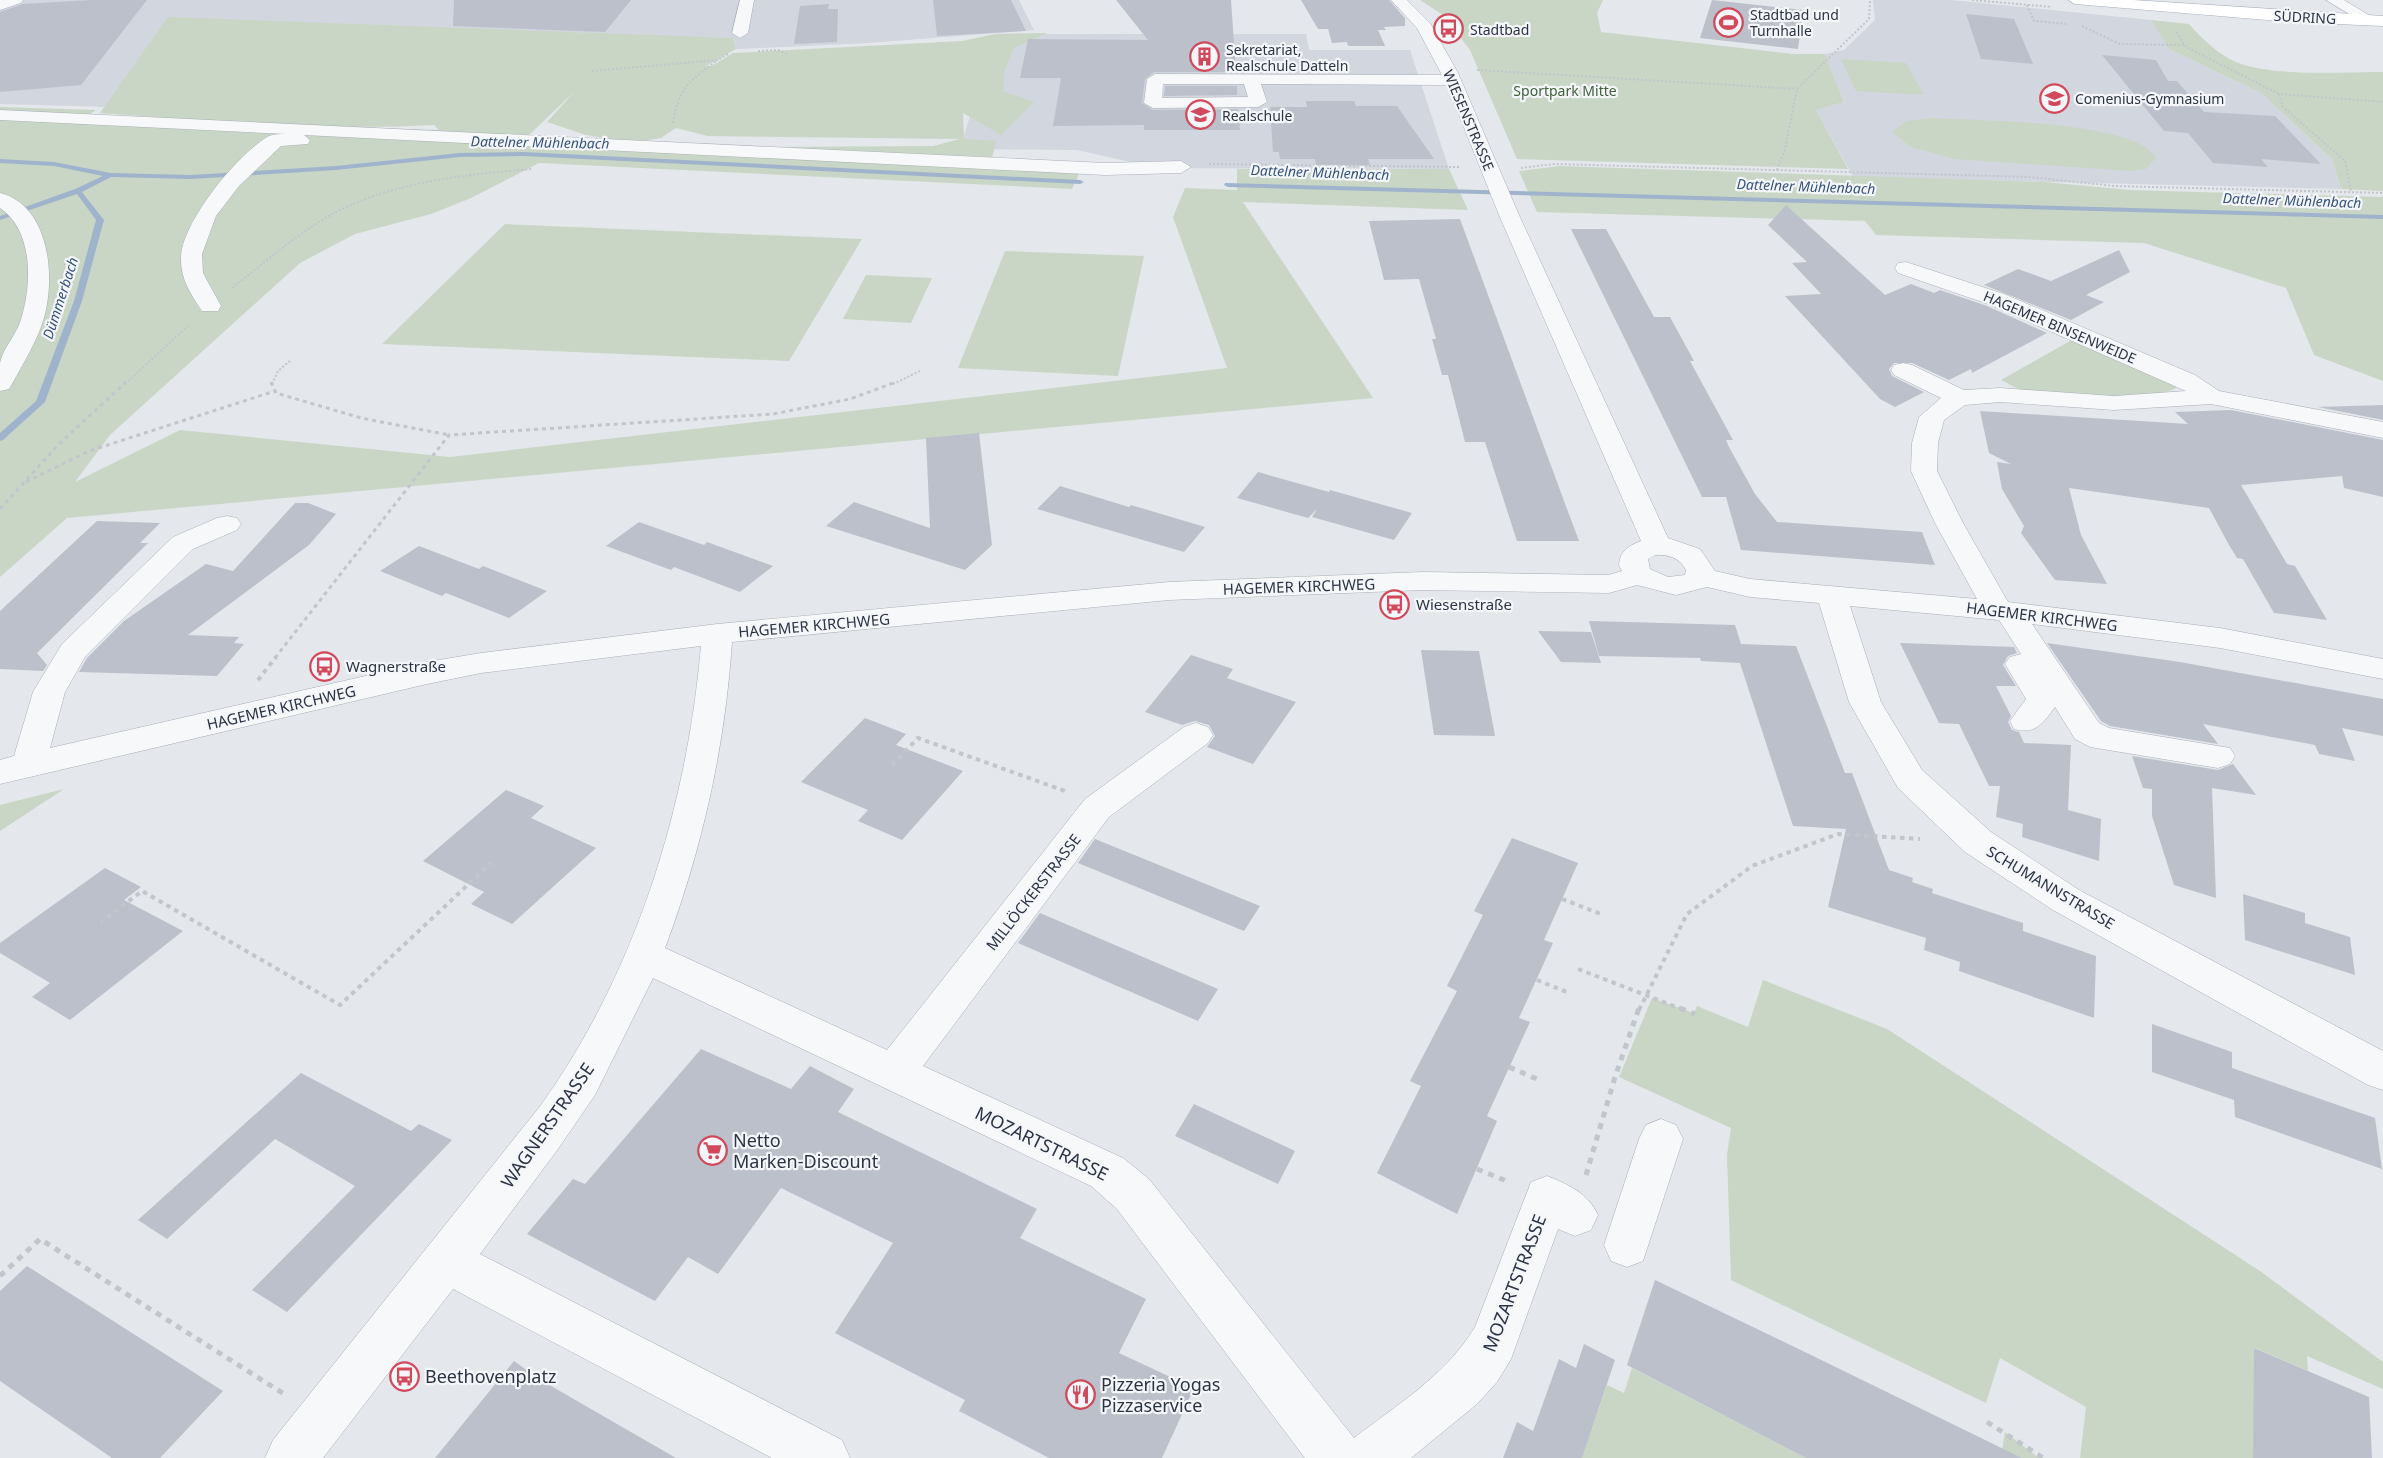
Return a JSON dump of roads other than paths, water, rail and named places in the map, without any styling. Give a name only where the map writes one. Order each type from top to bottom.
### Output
[{"type":"main road","name":"SÜDRING","points":[[2075,0],[2227,12],[2374,18]]},
{"type":"street","points":[[0,5],[16,0]]},
{"type":"street","points":[[740,33],[747,0]]},
{"type":"street","name":"WIESENSTRASSE","points":[[1398,0],[1424,26],[1450,74],[1509,215],[1657,546]]},
{"type":"street","points":[[2332,0],[2374,18]]},
{"type":"street","points":[[1251,78],[1258,102],[1153,102],[1155,79],[1251,78],[1311,81],[1450,74]]},
{"type":"street","points":[[0,115],[1105,169],[1181,167]]},
{"type":"street","points":[[0,127],[276,140],[432,143],[525,140]]},
{"type":"street","points":[[210,306],[192,273],[195,234],[226,188],[253,159],[276,140]]},
{"type":"street","points":[[0,199],[28,223],[38,254],[33,313],[0,384]]},
{"type":"street","name":"HAGEMER BINSENWEIDE","points":[[1906,268],[1995,299],[2144,362],[2186,380],[2211,397]]},
{"type":"street","points":[[1903,370],[1960,398]]},
{"type":"street","name":"HAGEMER BINSENWEIDE","points":[[1998,610],[1949,523],[1924,471],[1925,443],[1932,417],[1942,407],[1960,398],[2000,394],[2114,403],[2211,397],[2383,430]]},
{"type":"street","points":[[14,768],[49,692],[73,651],[183,543],[227,524]]},
{"type":"street","points":[[1657,546],[1675,548],[1690,555],[1700,565],[1700,576],[1686,585],[1670,586],[1653,582],[1640,575],[1633,565],[1634,556],[1643,549],[1657,546]]},
{"type":"street","name":"HAGEMER KIRCHWEG","points":[[14,768],[481,663],[717,634],[1169,591],[1422,581],[1609,584],[1640,575]]},
{"type":"street","name":"HAGEMER KIRCHWEG","points":[[1700,576],[1750,588],[1998,610],[2220,638],[2383,669]]},
{"type":"street","name":"SCHUMANNSTRASSE","points":[[1831,595],[1865,702],[1910,779],[1978,842],[2066,900],[2383,1072]]},
{"type":"street","points":[[1998,610],[2043,700],[2026,721]]},
{"type":"street","points":[[1998,610],[2087,731],[2102,739],[2218,756]]},
{"type":"street","name":"WAGNERSTRASSE","points":[[291,1458],[552,1124],[591,1065],[644,956],[693,808],[716,661],[717,634]]},
{"type":"street","name":"MILLÖCKERSTRASSE","points":[[894,1072],[1103,804],[1196,735]]},
{"type":"street","name":"MOZARTSTRASSE","points":[[644,956],[1107,1172],[1133,1194],[1337,1458]]},
{"type":"street","points":[[1627,1245],[1661,1139]]},
{"type":"street","name":"MOZARTSTRASSE","points":[[1370,1458],[1460,1387],[1480,1365],[1494,1342],[1547,1197],[1575,1215]]},
{"type":"street","points":[[447,1261],[824,1458]]},
{"type":"waterway","name":"Dattelner Mühlenbach","points":[[0,161],[54,164],[111,175],[191,177],[336,168],[460,155],[523,154],[1080,182]]},
{"type":"waterway","name":"Dümmerbach","points":[[78,191],[110,175]]},
{"type":"waterway","name":"Dattelner Mühlenbach","points":[[1228,185],[2383,217]]},
{"type":"waterway","points":[[0,218],[78,191]]},
{"type":"waterway","name":"Dümmerbach","points":[[0,438],[40,402],[78,301],[100,220],[78,191]]},
{"type":"place","name":"Stadtbad und Turnhalle","points":[[1729,22]]},
{"type":"place","name":"Stadtbad","points":[[1449,29]]},
{"type":"place","name":"Sekretariat, Realschule Datteln","points":[[1205,57]]},
{"type":"place","name":"Comenius-Gymnasium","points":[[2054,98]]},
{"type":"place","name":"Realschule","points":[[1201,115]]},
{"type":"place","name":"Wiesenstraße","points":[[1395,604]]},
{"type":"place","name":"Wagnerstraße","points":[[325,666]]},
{"type":"place","name":"Netto Marken-Discount","points":[[712,1150]]},
{"type":"place","name":"Beethovenplatz","points":[[404,1376]]},
{"type":"place","name":"Pizzeria Yogas Pizzaservice","points":[[1080,1394]]},
{"type":"park label","name":"Sportpark Mitte","points":[[1565,90]]}]
